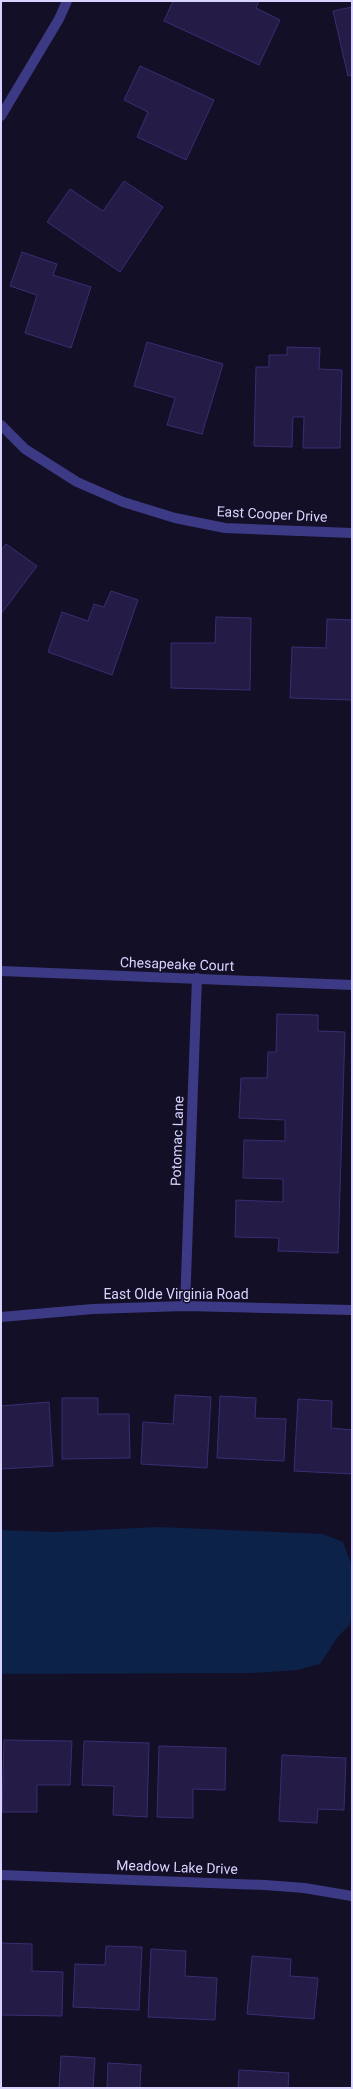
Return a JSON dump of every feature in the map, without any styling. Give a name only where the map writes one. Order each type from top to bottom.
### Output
[{"type":"street","points":[[1,116],[59,19],[67,1]]},
{"type":"street","name":"East Cooper Drive","points":[[1,425],[25,449],[77,482],[123,502],[175,518],[225,528],[352,532]]},
{"type":"street","name":"Chesapeake Court","points":[[1,971],[352,985]]},
{"type":"street","name":"Potomac Lane","points":[[186,1306],[197,978]]},
{"type":"street","name":"East Olde Virginia Road","points":[[1,1317],[93,1309],[186,1306],[352,1310]]},
{"type":"street","name":"Meadow Lake Drive","points":[[1,1875],[265,1885],[304,1888],[352,1896]]},
{"type":"water","points":[[159,1527],[323,1534],[343,1542],[352,1566],[352,1608],[350,1624],[337,1638],[320,1664],[297,1670],[255,1673],[1,1674],[1,1530],[52,1532]]},
{"type":"building","points":[[173,1],[259,1],[256,8],[280,20],[259,65],[164,21]]},
{"type":"building","points":[[352,7],[352,75],[348,76],[333,11]]},
{"type":"building","points":[[140,66],[214,100],[186,160],[137,137],[148,112],[124,100]]},
{"type":"building","points":[[124,181],[163,207],[120,272],[47,222],[70,189],[103,211]]},
{"type":"building","points":[[22,252],[57,264],[53,275],[91,287],[71,348],[25,333],[37,295],[10,286]]},
{"type":"building","points":[[147,342],[223,364],[202,434],[167,425],[175,398],[134,386]]},
{"type":"building","points":[[287,347],[320,348],[319,369],[342,370],[340,448],[303,448],[304,417],[293,417],[292,447],[254,446],[256,367],[269,367],[269,355],[287,355]]},
{"type":"building","points":[[6,544],[37,566],[1,614],[1,550]]},
{"type":"building","points":[[111,591],[138,600],[112,675],[48,652],[62,612],[88,621],[94,604],[104,607]]},
{"type":"building","points":[[216,617],[251,618],[250,690],[171,688],[171,643],[215,643]]},
{"type":"building","points":[[327,619],[352,620],[352,700],[290,698],[292,647],[326,648]]},
{"type":"building","points":[[277,1014],[318,1015],[318,1031],[345,1032],[338,1253],[278,1251],[279,1238],[235,1237],[236,1200],[283,1202],[283,1179],[243,1178],[244,1140],[285,1141],[285,1120],[239,1118],[241,1078],[267,1078],[268,1052],[276,1052]]},
{"type":"building","points":[[175,1395],[211,1397],[207,1468],[141,1464],[143,1422],[173,1424]]},
{"type":"building","points":[[220,1396],[256,1398],[255,1418],[286,1419],[284,1461],[217,1458]]},
{"type":"building","points":[[62,1398],[98,1398],[98,1414],[129,1414],[130,1458],[62,1459]]},
{"type":"building","points":[[298,1399],[332,1401],[331,1428],[352,1430],[352,1474],[294,1471]]},
{"type":"building","points":[[49,1402],[53,1466],[1,1469],[1,1406]]},
{"type":"building","points":[[4,1740],[72,1741],[70,1785],[37,1785],[37,1812],[2,1812]]},
{"type":"building","points":[[84,1741],[149,1743],[147,1817],[113,1815],[114,1786],[82,1785]]},
{"type":"building","points":[[159,1746],[226,1748],[225,1790],[193,1789],[193,1818],[157,1817]]},
{"type":"building","points":[[282,1755],[346,1758],[344,1810],[318,1809],[317,1823],[279,1821]]},
{"type":"building","points":[[1,1943],[32,1944],[32,1971],[63,1972],[62,2016],[1,2015]]},
{"type":"building","points":[[106,1946],[142,1947],[139,2010],[73,2007],[75,1964],[105,1965]]},
{"type":"building","points":[[151,1949],[186,1951],[185,1976],[217,1978],[215,2020],[148,2017]]},
{"type":"building","points":[[252,1956],[291,1959],[290,1976],[318,1978],[314,2019],[247,2014]]},
{"type":"building","points":[[61,2056],[95,2058],[93,2088],[59,2088]]},
{"type":"building","points":[[108,2063],[141,2065],[140,2088],[107,2088]]},
{"type":"building","points":[[239,2070],[289,2073],[288,2088],[238,2088]]}]
